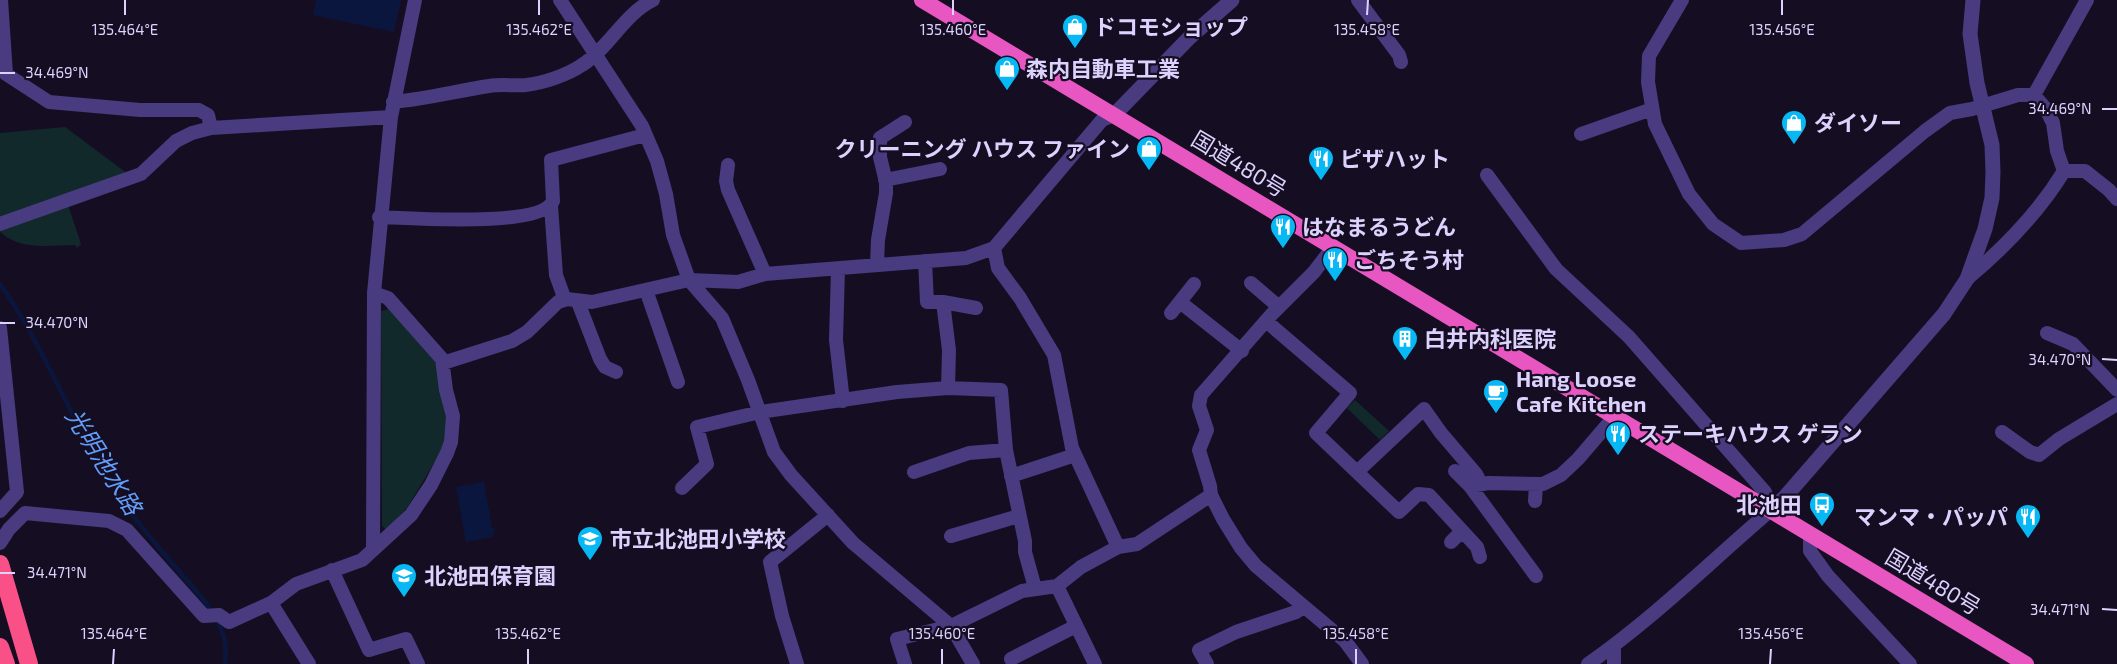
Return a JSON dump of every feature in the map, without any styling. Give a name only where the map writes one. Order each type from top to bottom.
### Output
[{"type":"highway","name":"国道480号","points":[[922,0],[2026,664]]},
{"type":"highway","points":[[0,564],[29,664]]},
{"type":"highway","points":[[0,647],[6,664]]},
{"type":"street","points":[[1,0],[6,74],[49,102],[140,110],[199,110],[208,115],[211,128]]},
{"type":"street","points":[[374,549],[374,293],[393,102],[415,0]]},
{"type":"street","points":[[560,0],[645,135],[657,161],[666,194],[673,235],[689,280],[722,318],[774,452],[791,475],[853,543],[951,626],[973,664]]},
{"type":"street","points":[[393,102],[424,99],[492,85],[527,85],[560,76],[581,66],[596,54],[628,20],[653,0]]},
{"type":"street","points":[[443,363],[512,341],[527,332],[558,302],[592,302],[689,280],[738,282],[765,274],[966,258],[994,248],[1102,120],[1114,115],[1190,37],[1232,0]]},
{"type":"street","points":[[1358,0],[1401,62]]},
{"type":"street","points":[[1682,0],[1649,56],[1648,82],[1655,124],[1689,194],[1713,224],[1741,243],[1784,240],[1802,234],[1925,131],[1950,113],[2018,95],[2034,95],[2046,109],[2053,123],[2057,152],[2064,171]]},
{"type":"street","points":[[1968,279],[1985,229],[1992,198],[1993,172],[1992,145],[1977,83],[1970,34],[1973,0]]},
{"type":"street","points":[[2034,95],[2087,0]]},
{"type":"street","points":[[1581,134],[1652,109]]},
{"type":"street","points":[[0,224],[141,174],[176,141],[192,133],[211,128],[391,117]]},
{"type":"street","points":[[877,264],[878,240],[886,193],[880,157],[880,138],[905,122]]},
{"type":"street","points":[[616,372],[605,367],[600,359],[556,275],[551,206],[553,201],[551,160],[645,135]]},
{"type":"street","points":[[728,165],[726,181],[728,190],[765,274]]},
{"type":"street","points":[[885,180],[940,169]]},
{"type":"street","points":[[2064,171],[2085,171],[2104,185],[2117,199]]},
{"type":"street","points":[[1588,664],[1614,646],[1705,570],[1785,497],[1944,314],[1968,279],[2002,250],[2064,171]]},
{"type":"street","points":[[1487,175],[1556,269],[1629,336],[1765,492],[1771,510]]},
{"type":"street","points":[[380,217],[498,219],[544,211],[551,206]]},
{"type":"street","points":[[1333,247],[1314,272],[1266,321],[1201,395],[1199,406],[1207,430],[1199,450],[1211,495],[1241,548],[1256,566],[1345,641],[1362,664]]},
{"type":"street","points":[[994,248],[998,268],[1020,298],[1054,355],[1072,448],[1118,547]]},
{"type":"street","points":[[926,261],[927,302],[943,302],[976,308]]},
{"type":"street","points":[[838,269],[836,340],[843,401]]},
{"type":"street","points":[[1251,283],[1279,307]]},
{"type":"street","points":[[1194,284],[1176,308],[1242,351]]},
{"type":"street","points":[[646,290],[678,382]]},
{"type":"street","points":[[0,543],[9,529],[25,513],[109,521],[127,530],[204,616],[219,615],[229,622],[271,603],[296,584],[362,560],[411,515],[430,485],[451,442],[453,416],[446,390],[442,359],[388,298],[374,293]]},
{"type":"street","points":[[943,302],[949,350],[948,388]]},
{"type":"street","points":[[1266,321],[1350,393],[1316,433],[1358,471],[1393,516],[1418,494],[1429,495],[1477,547],[1480,558]]},
{"type":"street","points":[[0,328],[17,492],[0,511]]},
{"type":"street","points":[[2047,333],[2073,344],[2117,390]]},
{"type":"street","points":[[682,488],[706,464],[697,427],[760,412],[897,392],[948,388],[1002,390],[1006,450],[1025,541],[1025,552],[1035,588]]},
{"type":"street","points":[[2002,432],[2038,455],[2059,439],[2117,404]]},
{"type":"street","points":[[1358,471],[1424,409],[1476,474],[1475,485]]},
{"type":"street","points":[[1475,485],[1544,484],[1561,475],[1578,459],[1614,417]]},
{"type":"street","points":[[914,472],[969,453],[1006,450]]},
{"type":"street","points":[[1011,476],[1075,455]]},
{"type":"street","points":[[1455,471],[1475,485],[1509,553],[1536,576]]},
{"type":"street","points":[[1535,501],[1536,485]]},
{"type":"street","points":[[906,664],[897,639],[951,626],[1022,591],[1057,586],[1082,567],[1118,547],[1137,544],[1211,495]]},
{"type":"street","points":[[797,664],[782,616],[770,562],[828,515]]},
{"type":"street","points":[[951,536],[1019,516]]},
{"type":"street","points":[[1451,542],[1462,531]]},
{"type":"street","points":[[1810,534],[1810,551],[1828,576],[1910,664]]},
{"type":"street","points":[[332,570],[369,650],[406,639],[418,664]]},
{"type":"street","points":[[1057,586],[1095,664]]},
{"type":"street","points":[[271,603],[309,664]]},
{"type":"street","points":[[1207,664],[1199,650],[1236,632],[1296,612],[1303,607]]},
{"type":"street","points":[[1011,659],[1076,626]]},
{"type":"street","points":[[1614,646],[1614,664]]},
{"type":"green space","points":[[65,127],[128,174],[0,220],[0,133]]},
{"type":"green space","points":[[68,205],[81,244],[77,248],[75,245],[26,244],[8,238],[0,232],[0,229]]},
{"type":"green space","points":[[389,309],[435,361],[448,423],[446,443],[407,508],[387,530],[382,526],[381,311]]},
{"type":"green space","points":[[1355,400],[1389,431],[1380,440],[1347,408]]},
{"type":"water","points":[[316,0],[401,0],[394,32],[313,15]]},
{"type":"water","points":[[484,482],[492,528],[495,533],[493,537],[466,542],[456,487]]},
{"type":"waterway","name":"光明池水路","points":[[0,284],[33,338],[100,466],[116,491],[141,526],[213,612],[224,636],[225,664]]},
{"type":"place","name":"ドコモショップ","points":[[1075,50]]},
{"type":"place","name":"森内自動車工業","points":[[1007,92]]},
{"type":"place","name":"ダイソー","points":[[1794,146]]},
{"type":"place","name":"クリーニング ハウス ファイン","points":[[1149,172]]},
{"type":"place","name":"ピザハット","points":[[1321,182]]},
{"type":"place","name":"はなまるうどん","points":[[1283,250]]},
{"type":"place","name":"ごちそう村","points":[[1335,283]]},
{"type":"place","name":"白井内科医院","points":[[1405,362]]},
{"type":"place","name":"Hang Loose Cafe Kitchen","points":[[1496,415]]},
{"type":"place","name":"ステーキハウス ゲラン","points":[[1618,457]]},
{"type":"place","name":"北池田","points":[[1822,528]]},
{"type":"place","name":"マンマ・パッパ","points":[[2028,540]]},
{"type":"place","name":"市立北池田小学校","points":[[590,562]]},
{"type":"place","name":"北池田保育園","points":[[404,599]]}]
